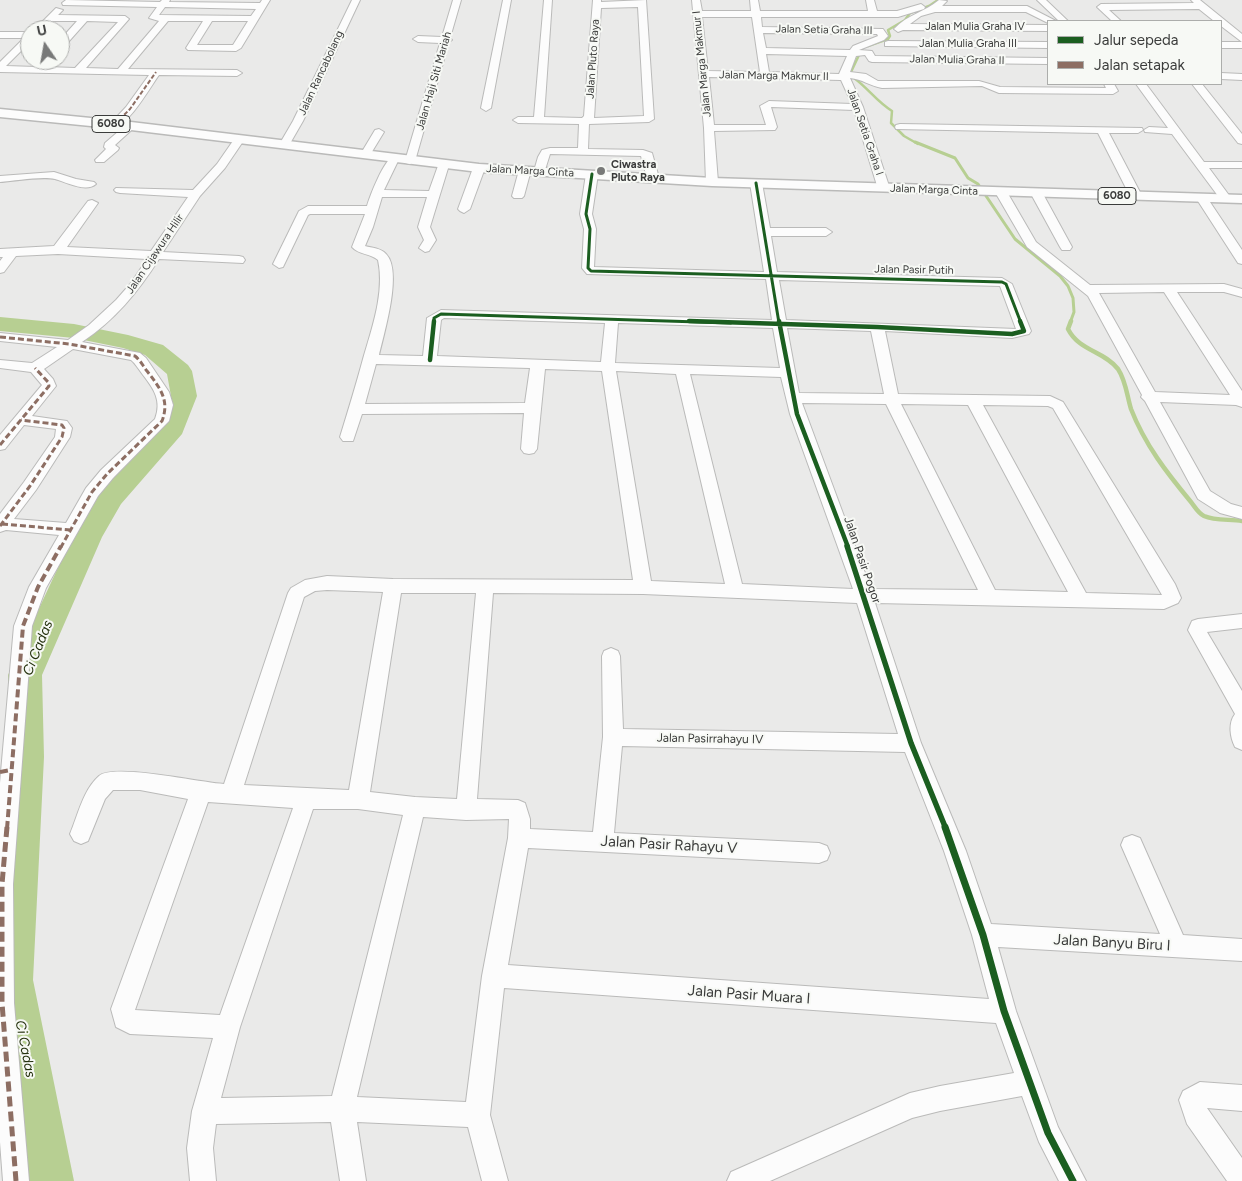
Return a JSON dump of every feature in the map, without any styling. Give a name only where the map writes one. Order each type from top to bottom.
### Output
[{"type":"main road","name":"Jalan Marga Cinta","points":[[0,113],[115,124],[479,168],[712,182],[1037,194],[1242,198]]},
{"type":"street","name":"Jalan Rancabolang","points":[[293,146],[298,121],[356,0]]},
{"type":"street","name":"Jalan Haji Siti Mariah","points":[[410,161],[457,0]]},
{"type":"street","points":[[486,108],[507,0]]},
{"type":"street","points":[[539,121],[548,0]]},
{"type":"street","name":"Jalan Marga Makmur I","points":[[696,0],[709,128],[712,182]]},
{"type":"street","points":[[754,0],[757,30],[763,51],[765,76]]},
{"type":"street","points":[[870,0],[873,14]]},
{"type":"street","points":[[697,14],[902,14],[944,0]]},
{"type":"street","points":[[1092,0],[1116,20]]},
{"type":"street","points":[[51,18],[67,1],[264,3],[236,48],[228,51],[189,52],[208,18]]},
{"type":"street","points":[[78,71],[139,18],[165,2]]},
{"type":"street","points":[[518,120],[649,119],[642,2],[597,2]]},
{"type":"street","name":"Jalan Pluto Raya","points":[[589,151],[589,120],[597,2]]},
{"type":"street","points":[[1038,2],[1047,14],[1054,18]]},
{"type":"street","points":[[1101,7],[1198,3],[1218,20]]},
{"type":"street","points":[[763,51],[869,53],[870,48],[897,41],[899,36],[896,31],[933,4],[1027,9],[1054,18]]},
{"type":"street","points":[[51,18],[255,19]]},
{"type":"street","points":[[70,35],[85,18]]},
{"type":"street","points":[[121,72],[166,18]]},
{"type":"street","points":[[1223,24],[1242,24]]},
{"type":"street","points":[[1223,24],[1242,39]]},
{"type":"street","name":"Jalan Mulia Graha IV","points":[[902,26],[1047,28]]},
{"type":"street","name":"Jalan Setia Graha III","points":[[757,30],[880,31],[883,36],[881,38],[856,48],[854,52]]},
{"type":"street","points":[[0,35],[20,36]]},
{"type":"street","points":[[418,39],[446,40]]},
{"type":"street","name":"Jalan Mulia Graha III","points":[[888,44],[1047,45]]},
{"type":"street","points":[[1222,45],[1242,45]]},
{"type":"street","points":[[0,68],[20,47]]},
{"type":"street","points":[[845,76],[848,62],[854,52]]},
{"type":"street","name":"Jalan Mulia Graha II","points":[[869,53],[872,59],[1047,61]]},
{"type":"street","points":[[0,68],[20,69]]},
{"type":"street","points":[[38,70],[237,73]]},
{"type":"street","points":[[984,80],[1047,71]]},
{"type":"street","points":[[115,124],[130,109],[156,72]]},
{"type":"street","name":"Jalan Marga Makmur II","points":[[703,74],[765,76],[861,75],[875,84],[882,85],[984,80]]},
{"type":"street","name":"Jalan Setia Graha I","points":[[845,76],[858,107],[884,188]]},
{"type":"street","points":[[1222,76],[1242,76]]},
{"type":"street","points":[[984,80],[999,90],[1113,91],[1110,85]]},
{"type":"street","points":[[1141,85],[1225,198]]},
{"type":"street","points":[[1198,85],[1242,141]]},
{"type":"street","name":"Jalan Marga Makmur I","points":[[709,128],[771,128],[765,106],[769,104],[858,107]]},
{"type":"street","points":[[100,160],[114,148],[109,145],[131,126]]},
{"type":"street","points":[[900,127],[1176,131]]},
{"type":"street","points":[[1102,130],[1136,196]]},
{"type":"street","points":[[364,155],[379,132]]},
{"type":"street","name":"Jalan Cijawura Hilir","points":[[35,368],[94,328],[129,294],[196,194],[219,169],[230,139]]},
{"type":"street","points":[[540,171],[546,152],[589,151],[645,154],[648,156],[653,178]]},
{"type":"street","points":[[348,437],[382,316],[388,274],[386,261],[378,252],[358,248],[367,227],[376,193],[394,159]]},
{"type":"street","points":[[425,248],[430,240],[424,227],[432,194],[443,165]]},
{"type":"street","points":[[1201,165],[1242,165]]},
{"type":"street","points":[[464,209],[479,168]]},
{"type":"street","points":[[518,196],[525,170]]},
{"type":"street","points":[[592,174],[586,214],[590,229],[589,270],[772,276]]},
{"type":"street","points":[[0,178],[54,175],[74,182],[90,184]]},
{"type":"street","name":"Jalan Pasir Pogor","points":[[756,183],[788,373],[797,414],[853,561],[911,743],[955,851],[983,935],[1004,1011],[1048,1133],[1073,1181]]},
{"type":"street","points":[[120,190],[196,194]]},
{"type":"street","points":[[996,192],[1031,244],[1088,288],[1093,294],[1148,397],[1204,495],[1226,509],[1242,512]]},
{"type":"street","points":[[376,193],[432,194]]},
{"type":"street","points":[[1037,194],[1066,247]]},
{"type":"street","points":[[1202,198],[1238,248],[1242,260]]},
{"type":"street","points":[[58,250],[92,203]]},
{"type":"street","points":[[279,264],[303,214],[308,210],[372,210]]},
{"type":"street","points":[[764,232],[826,232]]},
{"type":"street","points":[[0,253],[58,250],[239,260]]},
{"type":"street","points":[[0,269],[13,252]]},
{"type":"street","points":[[1062,268],[1116,287]]},
{"type":"street","name":"Jalan Pasir Putih","points":[[772,276],[1002,282],[1006,284],[1024,331],[1012,334],[877,327]]},
{"type":"street","points":[[1088,288],[1224,288],[1242,293]]},
{"type":"street","points":[[1168,289],[1241,401]]},
{"type":"street","points":[[430,360],[434,318],[439,315],[877,327],[892,400],[990,597]]},
{"type":"street","points":[[612,320],[608,365],[643,587]]},
{"type":"street","points":[[0,337],[72,343],[135,356],[141,361],[167,400],[166,412],[162,421],[102,480],[89,497],[35,594],[23,626],[6,771],[2,884],[1,1000],[16,1181]]},
{"type":"street","points":[[370,359],[538,365],[608,365],[682,370],[788,373]]},
{"type":"street","points":[[0,364],[35,368],[48,382],[49,386],[0,445]]},
{"type":"street","points":[[529,449],[538,365]]},
{"type":"street","points":[[682,370],[735,591]]},
{"type":"street","points":[[1148,397],[1241,401]]},
{"type":"street","points":[[231,794],[297,593],[311,585],[643,587],[865,596],[990,597],[1164,602],[1172,598],[1169,589],[1058,405],[1050,401],[793,398]]},
{"type":"street","points":[[974,401],[1080,599]]},
{"type":"street","points":[[356,408],[532,408]]},
{"type":"street","points":[[1,525],[30,486],[62,437],[64,428],[62,425],[21,420]]},
{"type":"street","points":[[1,525],[71,530]]},
{"type":"street","points":[[358,800],[393,586]]},
{"type":"street","points":[[466,810],[485,586]]},
{"type":"street","points":[[1242,621],[1202,625],[1198,626],[1197,630],[1242,708]]},
{"type":"street","points":[[603,841],[613,737],[611,656]]},
{"type":"street","points":[[1242,720],[1240,722],[1242,741]]},
{"type":"street","name":"Jalan Pasirrahayu IV","points":[[613,737],[911,743]]},
{"type":"street","points":[[81,834],[97,793],[108,781],[140,782],[201,792],[306,799],[358,800],[415,807],[466,810],[518,810],[520,819],[519,838],[494,976],[477,1115],[495,1181]]},
{"type":"street","points":[[201,792],[123,1009],[124,1019],[130,1022],[228,1027]]},
{"type":"street","points":[[203,1181],[200,1148],[205,1112],[228,1027],[306,799]]},
{"type":"street","points":[[353,1181],[342,1109],[415,807]]},
{"type":"street","name":"Jalan Pasir Rahayu V","points":[[519,838],[819,853]]},
{"type":"street","points":[[1132,845],[1177,947]]},
{"type":"street","name":"Jalan Banyu Biru I","points":[[983,935],[1242,950]]},
{"type":"street","name":"Jalan Pasir Muara I","points":[[494,976],[977,1012],[1004,1011]]},
{"type":"street","points":[[740,1181],[910,1106],[933,1099],[996,1090],[1030,1082]]},
{"type":"street","points":[[1242,1098],[1200,1095],[1192,1100],[1196,1115],[1242,1180]]},
{"type":"street","points":[[205,1112],[342,1109],[477,1115]]},
{"type":"waterway","points":[[868,46],[888,39],[890,36],[888,30],[905,20],[910,13],[929,6],[938,0]]},
{"type":"waterway","points":[[851,72],[859,55]]},
{"type":"waterway","points":[[854,78],[892,111],[891,123],[904,136],[918,144]]},
{"type":"waterway","points":[[915,142],[955,158],[968,178],[978,184],[1015,239],[1060,276],[1068,286],[1073,298],[1074,312],[1070,323]]},
{"type":"waterway","points":[[1071,321],[1068,329],[1078,342],[1106,358],[1118,369],[1125,384],[1131,409],[1143,435],[1165,469],[1198,512],[1213,519],[1242,521]]},
{"type":"waterway","name":"Ci Cadas","points":[[0,324],[74,331],[128,342],[154,350],[179,371],[184,396],[173,428],[110,497],[87,537],[25,675],[26,757],[12,980],[50,1181]]},
{"type":"marked path","points":[[115,124],[130,109],[156,72]]},
{"type":"marked path","points":[[0,337],[69,344],[135,356],[141,361],[158,385],[165,398],[166,405],[162,421],[107,474],[92,492],[38,587],[23,626],[2,884],[2,1003],[16,1181]]},
{"type":"marked path","points":[[0,445],[49,386],[48,382],[35,368]]},
{"type":"marked path","points":[[0,526],[30,486],[62,437],[64,428],[62,425],[21,420]]},
{"type":"marked path","points":[[2,524],[71,530]]},
{"type":"marked path","points":[[0,772],[11,770]]},
{"type":"cycle path","points":[[430,360],[434,318],[441,314],[877,327],[1012,334],[1024,331],[1006,284],[1002,282],[591,271],[588,268],[590,229],[586,214],[592,174]]},
{"type":"cycle path","points":[[756,183],[788,375],[797,414],[853,561],[911,743],[955,851],[983,935],[1004,1011],[1048,1133],[1073,1181]]},
{"type":"place","name":"Ciwastra Pluto Raya","points":[[601,171]]}]
